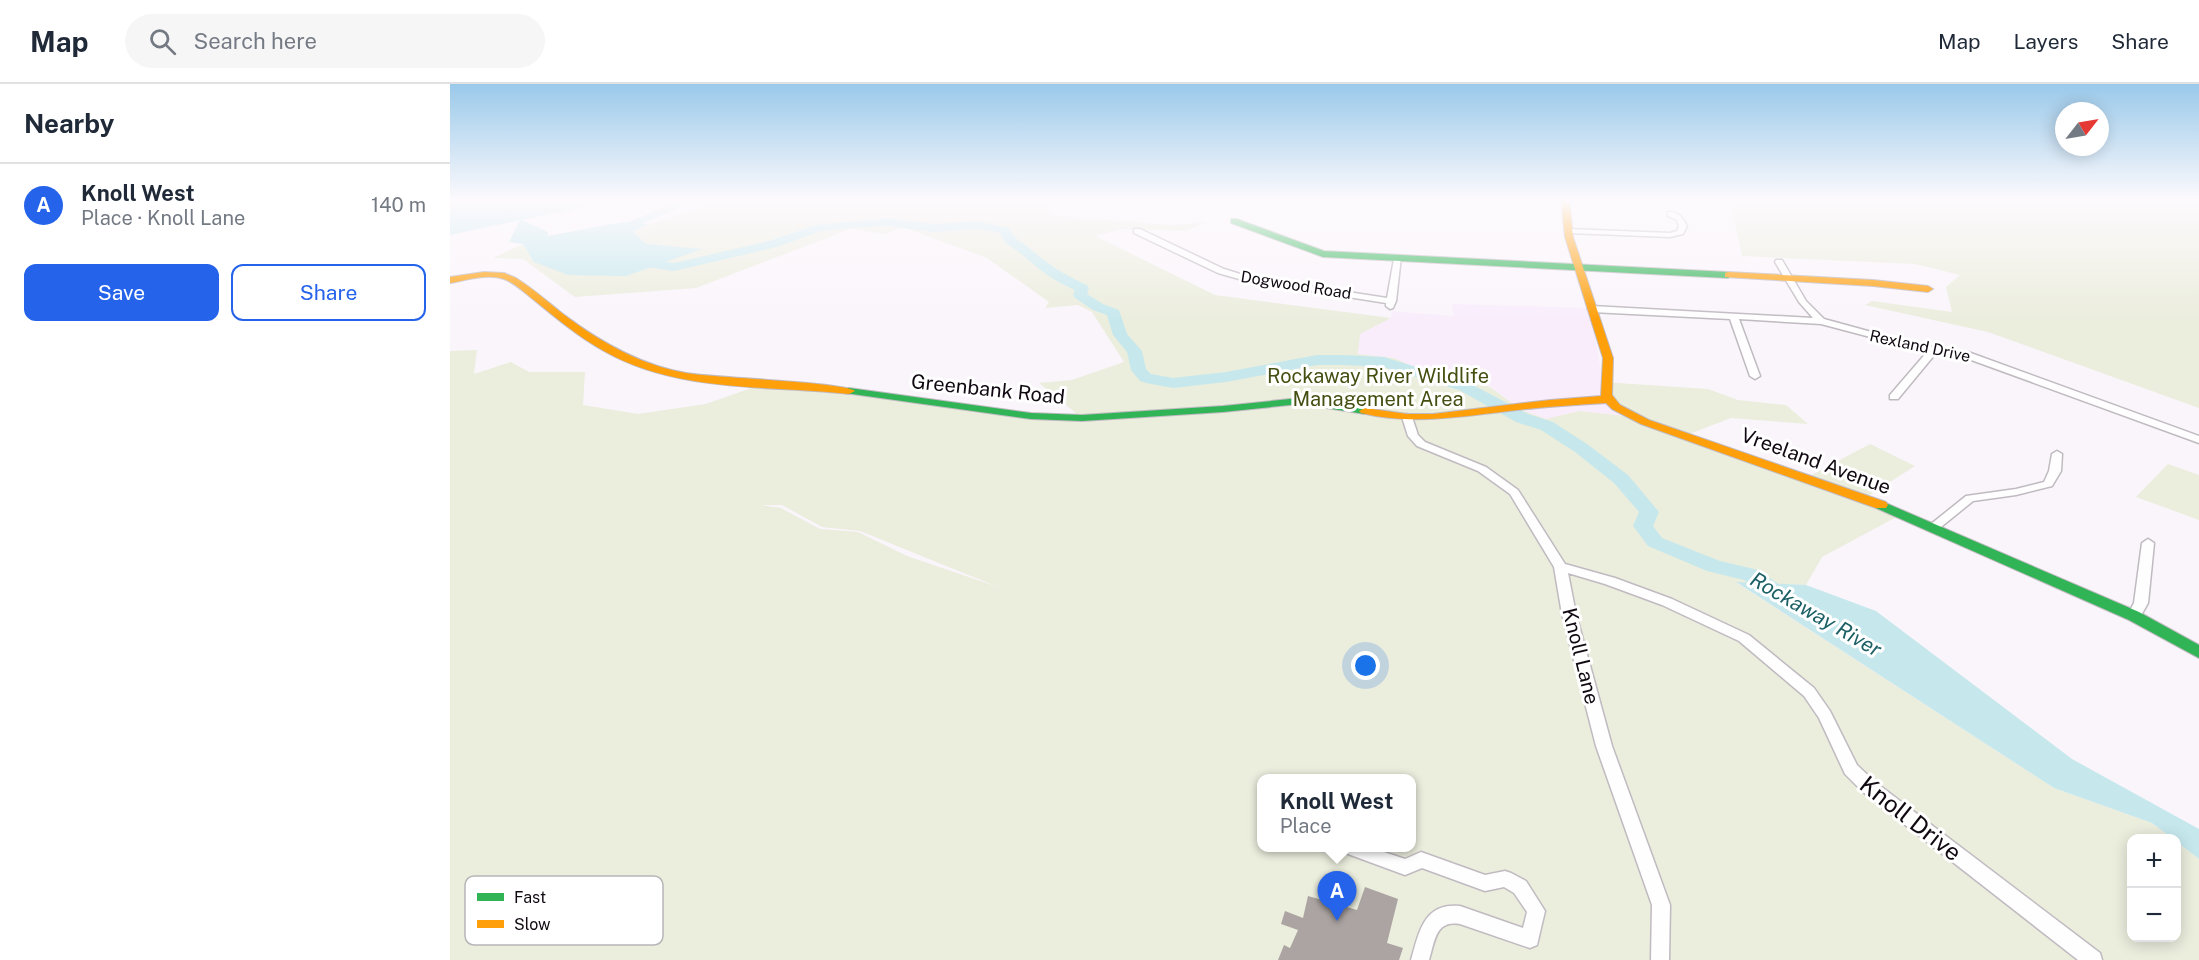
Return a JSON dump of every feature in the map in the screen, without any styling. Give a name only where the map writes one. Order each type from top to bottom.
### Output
[{"type":"street","name":"Dogwood Road","points":[[1156,240],[1221,271],[1249,279],[1391,303],[1398,259]]},
{"type":"street","points":[[1286,240],[1323,254],[1789,278],[1928,289]]},
{"type":"street","points":[[1571,240],[1608,358],[1606,384],[1608,399]]},
{"type":"street","points":[[1779,262],[1803,302],[1821,321]]},
{"type":"street","name":"Greenbank Road","points":[[450,280],[479,274],[507,276],[587,337],[620,357],[664,371],[741,385],[813,386],[1050,417],[1122,416],[1300,401],[1407,417],[1452,415],[1550,403],[1608,399]]},
{"type":"street","name":"Rexland Drive","points":[[1592,309],[1821,321],[1867,335],[1934,350],[1965,354],[2199,440]]},
{"type":"street","points":[[1733,316],[1755,376]]},
{"type":"street","points":[[1894,397],[1934,350]]},
{"type":"street","name":"Greenbank Road","points":[[1550,403],[1606,384]]},
{"type":"street","name":"Vreeland Avenue","points":[[1608,399],[1627,414],[1884,506],[2134,616],[2199,652]]},
{"type":"street","name":"Greenbank Road","points":[[1550,403],[1596,407],[1627,414]]},
{"type":"street","name":"Knoll Lane","points":[[1407,417],[1413,436],[1421,444],[1482,469],[1514,492],[1560,567],[1569,614],[1604,746],[1661,905],[1660,960]]},
{"type":"street","points":[[1932,528],[1970,498],[2016,492],[2048,484],[2055,471],[2057,454]]},
{"type":"street","points":[[2134,616],[2141,603],[2148,543]]},
{"type":"street","name":"Knoll Drive","points":[[1560,567],[1610,581],[1667,602],[1744,638],[1809,692],[1825,715],[1851,769],[1869,787],[2093,960]]},
{"type":"street","points":[[1363,852],[1406,867],[1421,860],[1485,884],[1505,879],[1520,887],[1536,911],[1530,939],[1451,912],[1442,914],[1430,927],[1420,960]]},
{"type":"shaded area","points":[[1452,304],[1590,308],[1603,382],[1627,416],[1579,411],[1546,419],[1522,410],[1490,386],[1450,373],[1423,371],[1394,358],[1358,354],[1360,334],[1391,318],[1392,311],[1454,316]]},
{"type":"green space","points":[[642,240],[822,240],[696,288],[575,297],[523,259],[493,258],[523,244],[534,262],[700,249],[646,244]]},
{"type":"green space","name":"Rockaway River Wildlife Management Area","points":[[938,240],[1103,240],[1215,295],[1391,318],[1360,334],[1358,354],[1394,358],[1423,371],[1450,373],[1490,387],[1522,410],[1546,419],[1579,411],[1626,416],[1603,382],[1708,389],[1738,400],[1786,405],[1808,424],[1731,418],[1684,436],[1806,478],[1870,444],[1915,466],[1865,498],[1902,514],[1822,557],[1806,585],[1737,583],[2054,788],[2152,823],[2167,834],[2127,834],[2127,942],[2181,942],[2181,845],[2199,859],[2199,960],[450,960],[450,351],[477,350],[474,374],[511,362],[529,372],[585,372],[583,405],[638,414],[706,404],[760,385],[798,385],[1083,419],[1039,383],[1072,380],[1124,362],[1092,312],[1078,305],[1045,308],[1049,302],[987,258]],"holes":[[[760,505],[782,505],[822,527],[860,531],[998,587],[907,556],[858,532],[820,529],[781,508]]]},
{"type":"green space","points":[[1738,240],[2199,240],[2199,408],[1988,332],[1865,305],[1872,301],[1952,312],[1946,287],[1960,275],[1915,264],[1742,256]]},
{"type":"green space","points":[[2168,464],[2199,475],[2199,520],[2136,497]]},
{"type":"water","points":[[510,240],[642,240],[646,244],[702,249],[626,276],[568,275],[534,262],[523,244],[509,242]]},
{"type":"water","points":[[1736,582],[1806,585],[1876,611],[2072,759],[2199,829],[2199,859],[2181,845],[2181,834],[2167,834],[2152,823],[2054,788]]},
{"type":"building","points":[[1365,887],[1398,899],[1387,943],[1403,948],[1399,960],[1278,960],[1284,945],[1290,948],[1298,930],[1281,924],[1285,911],[1303,918],[1308,896],[1357,910]]},
{"type":"waterway","name":"Rockaway River","points":[[632,261],[674,267],[785,240]]},
{"type":"waterway","name":"Rockaway River","points":[[1008,240],[1023,249],[1042,267],[1082,288],[1080,295],[1098,307],[1114,313],[1120,335],[1134,351],[1139,370],[1146,378],[1173,383],[1226,377],[1317,360],[1344,360],[1384,362],[1465,387],[1522,418],[1547,426],[1581,448],[1621,479],[1649,512],[1643,526],[1655,542],[1714,566],[1751,575],[1784,598]]},
{"type":"traffic: fast","points":[[1285,240],[1323,254],[1728,275]]},
{"type":"traffic: fast","points":[[849,391],[1031,416],[1082,418],[1223,409],[1300,401],[1365,411]]},
{"type":"traffic: fast","points":[[1881,505],[2134,616],[2199,652]]},
{"type":"traffic: slow","points":[[1570,240],[1608,358],[1606,395],[1616,407],[1645,422],[1881,505]]},
{"type":"traffic: slow","points":[[450,280],[484,275],[508,277],[595,341],[633,361],[659,370],[712,381],[849,391]]},
{"type":"traffic: slow","points":[[1728,275],[1873,283],[1928,289]]},
{"type":"traffic: slow","points":[[1365,411],[1407,417],[1433,417],[1550,403],[1608,399]]},
{"type":"place","name":"Knoll West","points":[[1337,921]]}]
